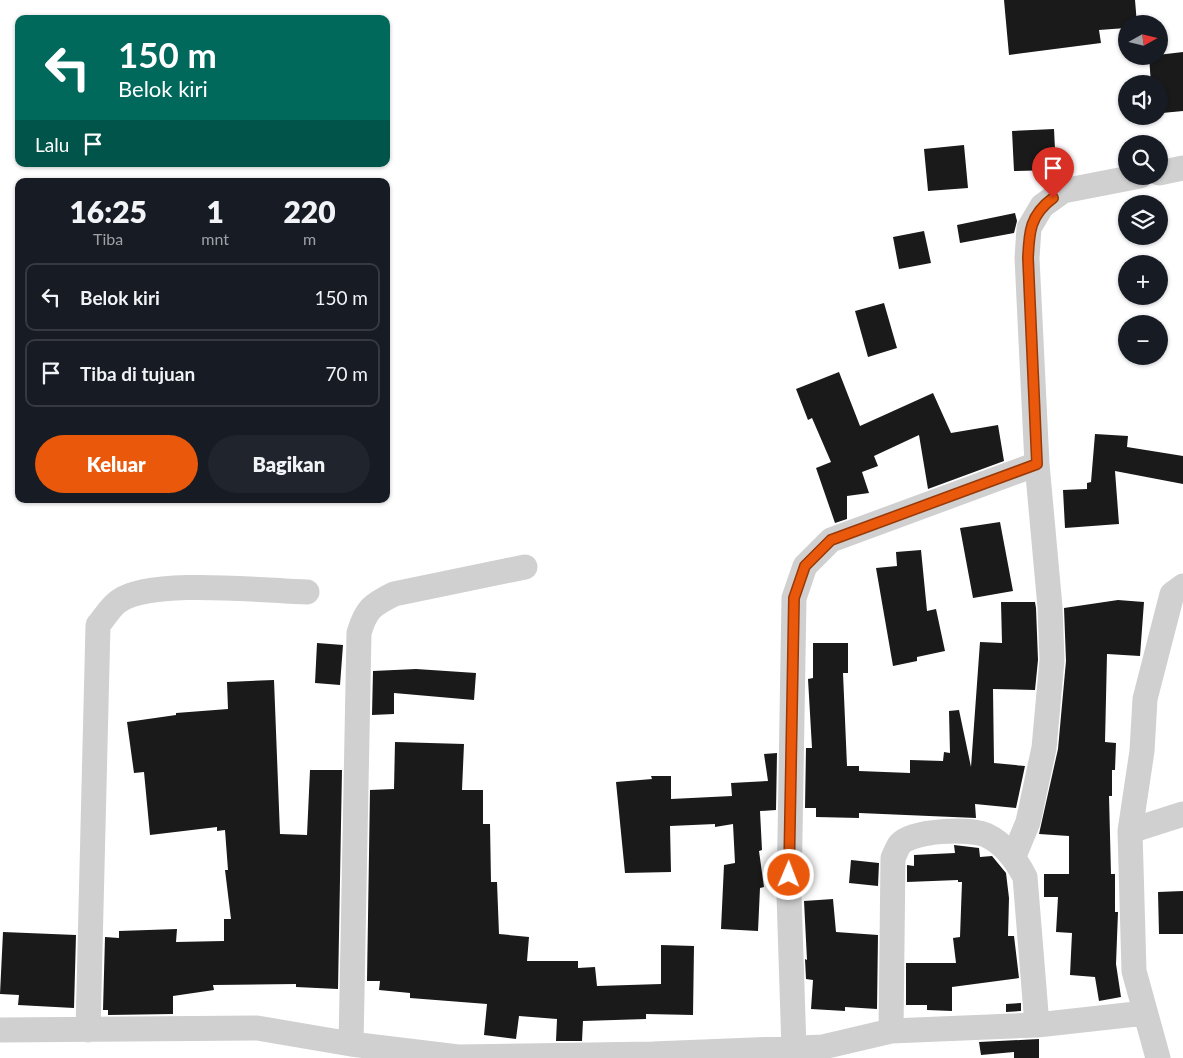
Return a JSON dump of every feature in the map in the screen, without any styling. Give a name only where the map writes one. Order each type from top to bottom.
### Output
[{"type":"street","points":[[1168,171],[1183,168]]},
{"type":"street","points":[[1014,856],[1028,822],[1044,748],[1050,704],[1052,660],[1050,607],[1037,464],[1028,258],[1029,228],[1042,206],[1063,191],[1118,180]]},
{"type":"street","points":[[794,1050],[789,895],[793,608],[794,598],[805,566],[831,540],[1037,464]]},
{"type":"street","points":[[351,1044],[359,633],[364,615],[375,603],[394,594],[525,567]]},
{"type":"street","points":[[1158,1058],[1134,971],[1130,831],[1142,751],[1145,699],[1172,594],[1183,586]]},
{"type":"street","points":[[88,1030],[98,624],[119,601],[146,591],[197,589],[307,592]]},
{"type":"street","points":[[1130,831],[1183,814]]},
{"type":"street","points":[[891,1031],[892,858],[901,843],[920,835],[943,831],[985,835],[1014,856],[1025,877],[1037,1025]]},
{"type":"street","points":[[0,1030],[258,1028],[351,1044],[458,1057],[794,1050],[823,1047],[891,1031],[1037,1025],[1145,1013]]},
{"type":"building","points":[[1004,0],[1135,0],[1136,15],[1118,15],[1118,29],[1099,30],[1101,43],[1009,55]]},
{"type":"building","points":[[1183,52],[1183,111],[1168,112],[1168,75],[1150,75],[1150,65],[1168,65],[1168,54]]},
{"type":"building","points":[[1054,129],[1056,170],[1014,171],[1012,131]]},
{"type":"building","points":[[964,145],[968,188],[928,191],[924,149]]},
{"type":"building","points":[[1015,213],[1017,221],[1014,233],[960,243],[957,225]]},
{"type":"building","points":[[924,231],[931,263],[899,269],[893,237]]},
{"type":"building","points":[[884,303],[897,348],[868,357],[855,311]]},
{"type":"building","points":[[839,372],[860,426],[933,393],[951,433],[998,425],[1004,461],[928,489],[919,435],[874,456],[878,466],[862,472],[869,493],[847,496],[847,519],[835,523],[816,468],[831,462],[812,418],[808,420],[796,389]]},
{"type":"building","points":[[1095,434],[1128,436],[1127,447],[1183,456],[1183,484],[1115,471],[1119,524],[1065,528],[1063,490],[1087,489],[1087,483],[1091,482]]},
{"type":"building","points":[[1000,522],[1013,591],[973,598],[960,528]]},
{"type":"building","points":[[921,550],[927,611],[936,609],[945,651],[917,657],[917,661],[893,666],[876,568],[897,566],[896,552]]},
{"type":"building","points":[[1118,600],[1144,602],[1140,656],[1107,654],[1105,742],[1116,743],[1115,770],[1112,770],[1112,796],[1109,796],[1111,874],[1115,874],[1115,912],[1118,912],[1116,964],[1121,997],[1099,1001],[1095,977],[1070,975],[1072,933],[1056,932],[1058,897],[1044,897],[1044,874],[1069,874],[1069,836],[1039,834],[1058,749],[1066,661],[1064,608]]},
{"type":"building","points":[[1001,602],[1035,602],[1036,608],[1038,660],[1035,690],[993,689],[994,763],[1025,766],[1016,808],[975,804],[976,818],[859,813],[859,818],[816,817],[816,808],[805,808],[806,748],[812,748],[808,679],[813,678],[813,643],[848,643],[848,673],[843,673],[847,766],[859,766],[859,771],[910,773],[910,760],[943,761],[944,752],[950,753],[949,711],[959,710],[971,767],[980,642],[1002,643]]},
{"type":"building","points":[[317,643],[343,645],[340,685],[315,683]]},
{"type":"building","points":[[416,669],[476,673],[474,700],[394,693],[394,714],[372,715],[373,671]]},
{"type":"building","points":[[274,680],[280,834],[307,835],[310,770],[342,770],[338,989],[296,987],[296,984],[213,985],[214,990],[173,996],[173,1014],[108,1015],[108,1010],[103,1010],[105,937],[119,938],[119,931],[177,929],[176,942],[224,941],[224,919],[231,919],[225,870],[228,870],[225,830],[217,831],[217,827],[150,835],[144,772],[134,773],[127,722],[176,715],[176,713],[228,709],[227,682]]},
{"type":"building","points":[[395,742],[464,744],[462,790],[483,790],[483,824],[490,824],[491,882],[497,882],[499,934],[529,937],[527,961],[578,961],[578,968],[595,967],[597,986],[661,984],[661,945],[694,946],[693,1015],[646,1014],[646,1019],[583,1021],[582,1041],[556,1041],[557,1019],[519,1016],[516,1039],[484,1035],[487,1004],[410,998],[410,993],[379,990],[380,981],[367,981],[370,790],[394,789]]},
{"type":"building","points":[[777,753],[776,810],[760,811],[762,850],[759,851],[764,887],[760,888],[758,931],[721,929],[724,865],[735,863],[733,824],[715,827],[715,824],[670,826],[671,872],[625,873],[616,782],[652,779],[651,776],[671,776],[671,799],[732,796],[731,783],[768,781],[764,754]]},
{"type":"building","points":[[954,845],[979,848],[980,857],[992,856],[1006,873],[1009,898],[1008,936],[1014,936],[1019,978],[952,987],[952,1011],[927,1010],[927,1005],[906,1005],[906,963],[956,963],[953,938],[960,937],[962,882],[958,882],[958,880],[907,882],[907,865],[914,866],[914,855],[955,853]]},
{"type":"building","points":[[851,860],[879,863],[878,886],[849,883]]},
{"type":"building","points":[[1183,891],[1183,934],[1159,934],[1158,892]]},
{"type":"building","points":[[833,899],[836,932],[878,935],[877,1009],[845,1007],[845,1011],[811,1009],[813,980],[806,979],[804,901]]},
{"type":"building","points":[[3,932],[76,935],[74,1008],[18,1005],[19,995],[0,994]]},
{"type":"building","points":[[1021,1003],[1021,1011],[1006,1012],[1006,1004]]},
{"type":"building","points":[[1039,1039],[1039,1058],[1014,1058],[1014,1052],[981,1055],[979,1042]]},
{"type":"route","points":[[789,875],[794,598],[805,566],[831,540],[1037,464],[1028,258],[1029,228],[1042,206],[1053,198]]}]
